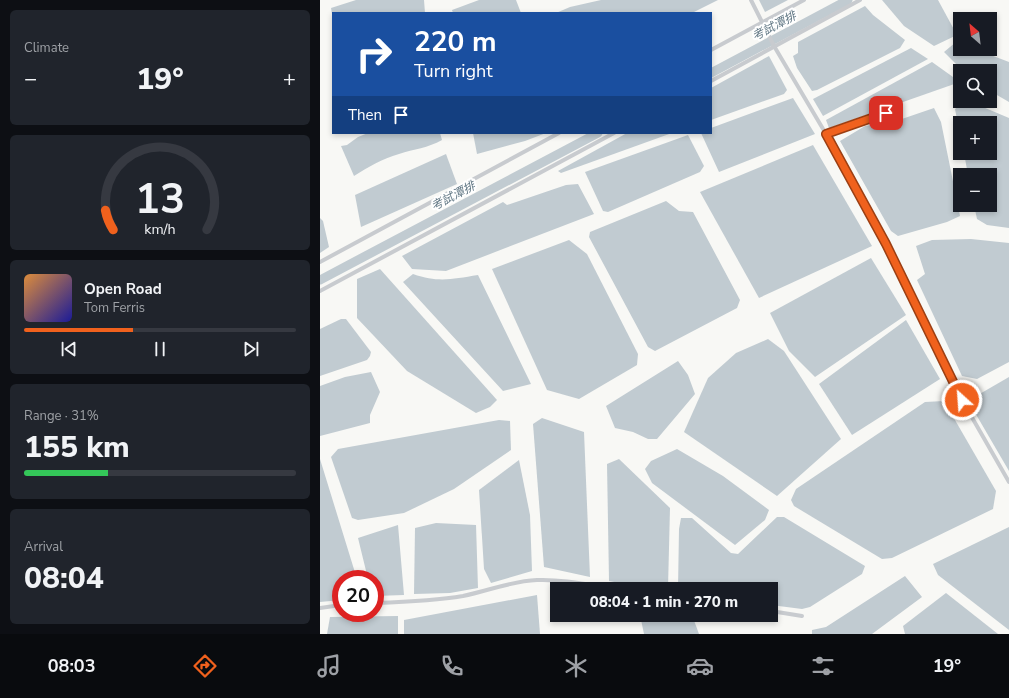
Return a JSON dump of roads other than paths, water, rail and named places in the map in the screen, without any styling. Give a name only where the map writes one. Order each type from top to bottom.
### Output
[{"type":"lane","points":[[750,0],[773,45],[826,134],[886,244],[962,400],[1009,482]]},
{"type":"lane","points":[[712,50],[763,24],[804,0]]},
{"type":"lane","points":[[712,79],[773,45],[860,0]]},
{"type":"lane","points":[[826,134],[886,113]]},
{"type":"lane","points":[[320,262],[557,134]]},
{"type":"lane","points":[[320,291],[612,134]]},
{"type":"lane","points":[[384,603],[419,601],[463,596],[504,584],[536,580],[568,582]]},
{"type":"lane","points":[[320,608],[332,606]]},
{"type":"lane","points":[[778,612],[802,616]]},
{"type":"waterway","name":"考試潭排","points":[[712,72],[848,0]]},
{"type":"waterway","name":"考試潭排","points":[[320,280],[596,134]]}]
